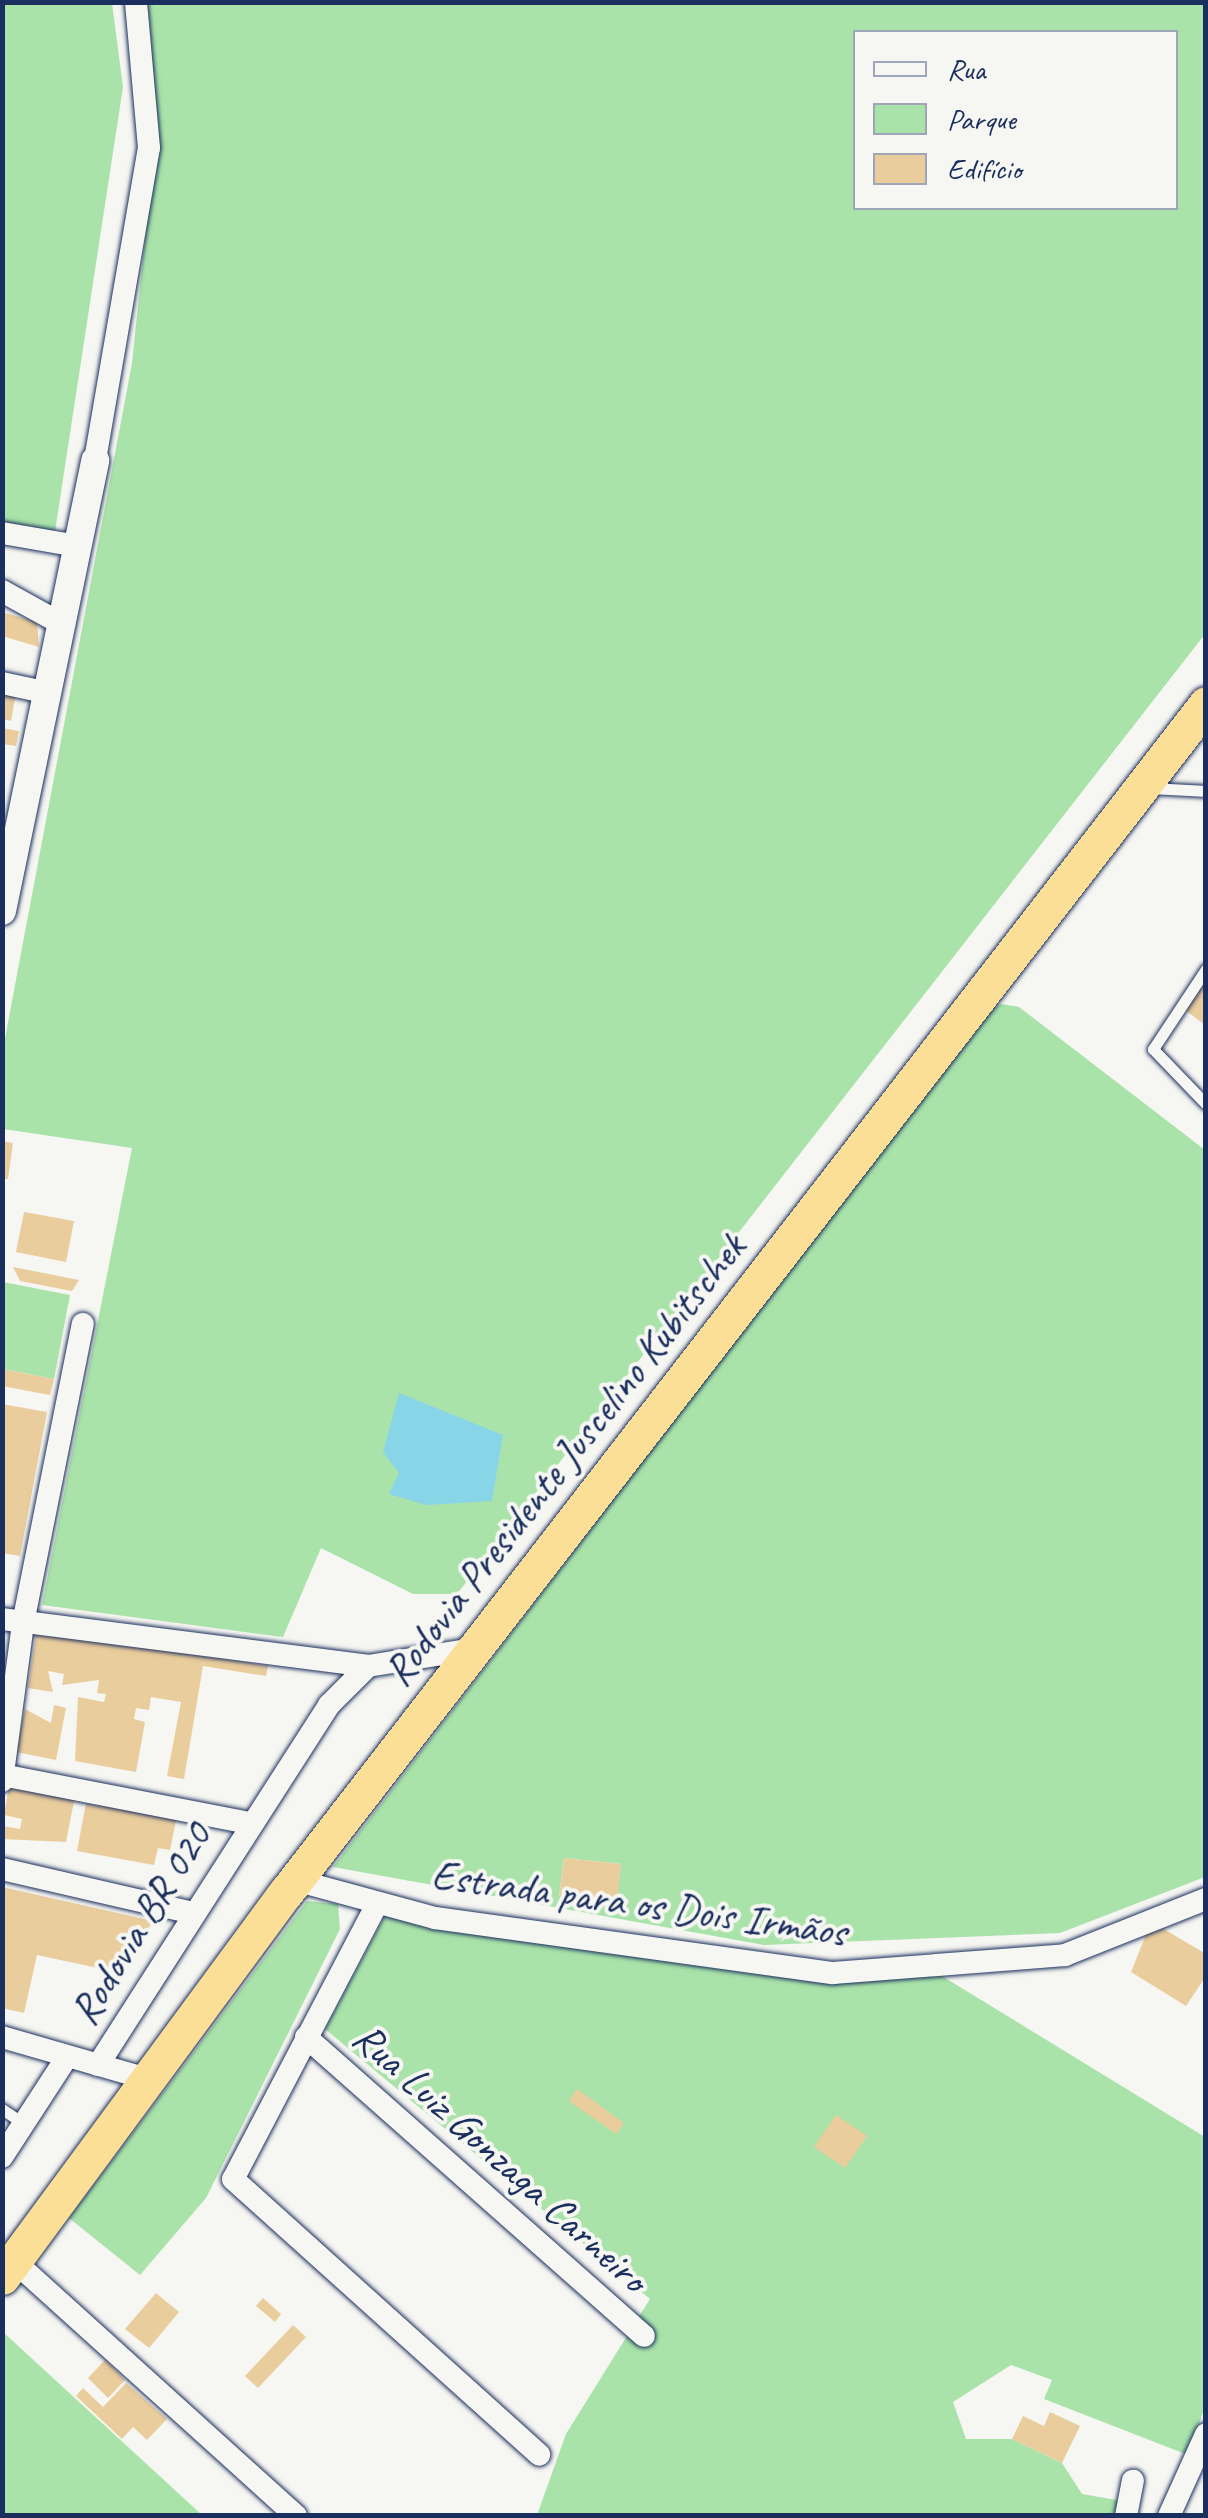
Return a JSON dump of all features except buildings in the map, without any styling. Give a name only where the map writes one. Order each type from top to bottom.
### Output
[{"type":"highway","name":"Rodovia Presidente Juscelino Kubitschek","points":[[8,2269],[295,1880],[1206,704]]},
{"type":"street","points":[[2,911],[44,692],[96,460],[148,148],[136,2]]},
{"type":"street","points":[[2,533],[76,546]]},
{"type":"street","points":[[6,598],[60,624]]},
{"type":"street","points":[[2,683],[44,692]]},
{"type":"street","points":[[83,1324],[13,1621],[3,1777],[248,1822]]},
{"type":"street","points":[[13,1621],[368,1666],[474,1649]]},
{"type":"street","name":"Rodovia BR 020","points":[[98,2065],[312,1726],[368,1666]]},
{"type":"street","points":[[2,1868],[193,1913]]},
{"type":"street","name":"Estrada para os Dois Irmãos","points":[[295,1880],[377,1904],[833,1973],[1065,1955],[1206,1899]]},
{"type":"street","points":[[377,1904],[234,2179],[539,2454]]},
{"type":"street","points":[[2,2036],[151,2080]]},
{"type":"street","name":"Rua Luiz Gonzaga Carneiro","points":[[306,2036],[644,2336]]},
{"type":"street","points":[[2,2158],[67,2057]]},
{"type":"street","points":[[8,2269],[296,2516]]},
{"type":"street","points":[[1168,2516],[1206,2434]]},
{"type":"street","points":[[1126,2516],[1133,2480]]},
{"type":"lane","points":[[1142,788],[1206,791]]},
{"type":"lane","points":[[1206,969],[1153,1049],[1206,1104]]},
{"type":"lane","points":[[2,2109],[24,2124]]},
{"type":"green space","points":[[2,3],[112,3],[123,87],[54,538],[3,529]]},
{"type":"green space","points":[[138,3],[1205,3],[1205,634],[457,1594],[413,1594],[321,1548],[283,1637],[42,1605],[132,1148],[3,1129],[3,1049],[132,363],[148,210]]},
{"type":"green space","points":[[1001,1004],[1019,1007],[1205,1150],[1205,1877],[1060,1933],[764,1945],[333,1867],[985,1012]],"holes":[[[564,1858],[621,1864],[616,1904],[559,1896]]]},
{"type":"green space","points":[[3,1282],[70,1295],[54,1379],[3,1369]]},
{"type":"green space","points":[[307,1901],[338,1904],[340,1929],[206,2198],[140,2275],[69,2218]]},
{"type":"green space","points":[[386,1914],[937,1973],[1205,2137],[1206,2404],[1188,2455],[1044,2399],[1052,2380],[1011,2365],[953,2402],[966,2439],[1012,2439],[1062,2463],[1082,2494],[1122,2501],[1120,2515],[537,2515],[566,2434],[650,2299],[325,2029]]},
{"type":"green space","points":[[3,2332],[202,2515],[3,2515]]},
{"type":"water","points":[[399,1393],[503,1435],[492,1501],[426,1505],[389,1494],[399,1473],[383,1452]]}]
